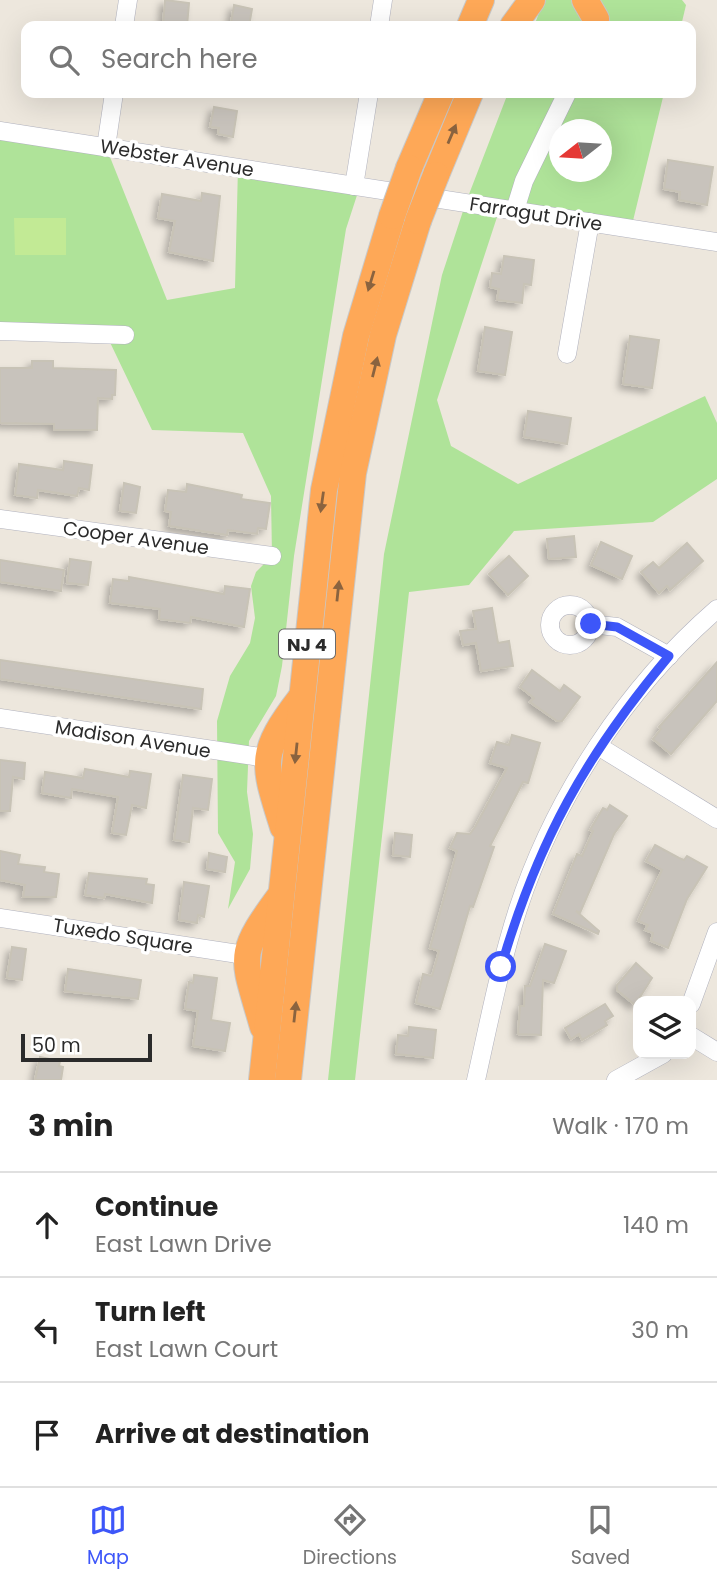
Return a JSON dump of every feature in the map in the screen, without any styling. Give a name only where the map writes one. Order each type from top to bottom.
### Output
[{"type":"highway","points":[[472,21],[481,0]]},
{"type":"highway","points":[[500,21],[510,0]]},
{"type":"highway","points":[[517,21],[532,0]]},
{"type":"highway","name":"NJ 4","points":[[262,1080],[317,540],[335,428],[359,326],[392,216],[439,98]]},
{"type":"highway","name":"NJ 4","points":[[288,1080],[349,499],[375,367],[418,222],[468,98]]},
{"type":"highway","points":[[287,840],[269,780],[267,758],[275,734],[301,698]]},
{"type":"highway","points":[[267,1041],[248,977],[246,955],[254,933],[281,894]]},
{"type":"street","points":[[125,21],[128,0]]},
{"type":"street","points":[[380,21],[383,0]]},
{"type":"street","points":[[106,146],[113,98]]},
{"type":"street","points":[[354,186],[368,98]]},
{"type":"street","points":[[514,210],[524,181],[564,98]]},
{"type":"street","name":"Webster Avenue","points":[[0,131],[354,186]]},
{"type":"street","name":"Farragut Drive","points":[[354,186],[717,242]]},
{"type":"street","points":[[567,354],[590,222]]},
{"type":"street","points":[[0,331],[125,335]]},
{"type":"street","name":"Cooper Avenue","points":[[0,519],[272,556]]},
{"type":"street","points":[[476,1080],[501,967],[519,907],[558,815],[598,746],[669,656],[717,609]]},
{"type":"street","points":[[591,624],[617,627],[669,656]]},
{"type":"street","name":"Madison Avenue","points":[[0,718],[267,758]]},
{"type":"street","points":[[598,746],[717,819]]},
{"type":"street","name":"Tuxedo Square","points":[[0,918],[246,955]]},
{"type":"street","points":[[694,996],[717,932]]},
{"type":"street","points":[[696,1039],[717,1052]]},
{"type":"street","points":[[616,1080],[654,1059]]},
{"type":"green space","points":[[544,0],[682,0],[686,5],[682,21],[536,21]]},
{"type":"green space","points":[[506,98],[663,98],[631,229],[500,208],[437,400],[451,446],[518,484],[705,396],[717,423],[717,479],[653,522],[514,531],[469,585],[409,592],[355,1080],[328,1080],[384,554],[442,275],[466,202]]},
{"type":"green space","points":[[0,131],[106,147],[167,300],[235,288],[238,167],[360,186],[346,229],[294,556],[282,666],[276,696],[249,741],[247,792],[253,834],[250,869],[228,909],[235,862],[218,833],[217,721],[230,676],[250,643],[255,618],[251,586],[256,572],[272,556],[271,496],[243,433],[152,430],[106,334],[0,331]]},
{"type":"green space","points":[[14,218],[66,218],[66,255],[15,255]]},
{"type":"building","points":[[165,0],[189,3],[187,21],[163,21]]},
{"type":"building","points":[[234,5],[252,9],[250,21],[231,21]]},
{"type":"building","points":[[214,107],[237,111],[233,137],[218,134],[219,128],[210,127]]},
{"type":"building","points":[[668,160],[713,167],[707,205],[679,200],[680,192],[664,189]]},
{"type":"building","points":[[202,193],[220,196],[213,261],[169,252],[175,221],[158,218],[162,194],[201,201]]},
{"type":"building","points":[[504,256],[534,260],[531,285],[524,284],[522,303],[497,300],[499,289],[490,287],[492,273],[501,274]]},
{"type":"building","points":[[485,327],[512,332],[505,375],[478,371]]},
{"type":"building","points":[[630,336],[659,340],[652,388],[623,384]]},
{"type":"building","points":[[32,361],[53,361],[53,368],[116,370],[115,395],[112,395],[112,399],[98,398],[97,430],[54,430],[54,424],[0,423],[0,368],[32,368]]},
{"type":"building","points":[[528,411],[571,418],[567,444],[524,437]]},
{"type":"building","points":[[64,461],[92,465],[89,490],[79,488],[77,496],[38,490],[37,498],[15,495],[19,464],[63,470]]},
{"type":"building","points":[[124,483],[140,487],[136,513],[120,511]]},
{"type":"building","points":[[187,484],[242,495],[241,499],[270,503],[266,529],[258,528],[257,534],[228,530],[227,535],[169,526],[171,512],[165,511],[168,490],[186,492]]},
{"type":"building","points":[[574,536],[576,557],[549,559],[547,539]]},
{"type":"building","points":[[601,542],[632,556],[622,579],[591,565]]},
{"type":"building","points":[[687,543],[703,561],[670,590],[667,586],[659,593],[641,572],[653,562],[659,568]]},
{"type":"building","points":[[509,556],[528,576],[508,595],[489,574]]},
{"type":"building","points":[[70,559],[91,562],[88,585],[67,583]]},
{"type":"building","points":[[0,560],[64,570],[61,591],[0,582]]},
{"type":"building","points":[[129,577],[224,594],[225,586],[250,589],[244,627],[191,617],[190,623],[159,619],[160,609],[110,603],[113,579],[129,581]]},
{"type":"building","points":[[492,608],[498,643],[509,641],[513,666],[481,671],[476,643],[463,645],[460,631],[476,629],[473,611]]},
{"type":"building","points":[[0,660],[203,689],[201,709],[0,679]]},
{"type":"building","points":[[717,662],[717,701],[671,754],[653,739],[661,729],[659,727]]},
{"type":"building","points":[[532,670],[560,691],[564,685],[580,697],[562,721],[557,721],[530,702],[534,698],[520,687]]},
{"type":"building","points":[[512,735],[540,743],[528,783],[523,782],[490,846],[494,847],[473,907],[470,906],[440,1009],[416,1003],[423,974],[432,976],[439,951],[430,948],[457,851],[450,848],[457,833],[470,834],[475,827],[507,768],[490,763],[497,742],[509,745]]},
{"type":"building","points":[[0,760],[25,763],[24,779],[13,777],[10,811],[0,811]]},
{"type":"building","points":[[85,769],[129,777],[130,771],[151,774],[146,808],[132,805],[126,835],[112,833],[118,797],[72,789],[71,798],[42,793],[45,772],[83,778]]},
{"type":"building","points":[[183,775],[212,779],[208,810],[193,808],[189,842],[174,840]]},
{"type":"building","points":[[610,805],[627,816],[614,834],[580,913],[576,911],[599,931],[598,934],[553,914],[577,854],[582,856],[593,831],[590,830],[603,808],[607,810]]},
{"type":"building","points":[[395,833],[412,835],[410,857],[393,855]]},
{"type":"building","points":[[655,845],[679,858],[684,860],[687,856],[707,867],[687,899],[668,948],[651,941],[653,933],[645,930],[648,925],[638,921],[662,870],[646,861]]},
{"type":"building","points":[[0,851],[20,855],[18,864],[45,867],[44,872],[59,874],[56,897],[23,897],[25,885],[0,880]]},
{"type":"building","points":[[209,853],[227,857],[225,872],[207,869]]},
{"type":"building","points":[[89,873],[147,879],[146,884],[154,885],[152,903],[105,894],[104,898],[85,895]]},
{"type":"building","points":[[184,882],[209,886],[204,917],[198,915],[197,923],[179,920]]},
{"type":"building","points":[[545,944],[566,951],[554,983],[543,980],[541,1035],[518,1034],[525,986],[530,986]]},
{"type":"building","points":[[12,947],[26,949],[22,980],[7,978]]},
{"type":"building","points":[[636,963],[652,978],[641,996],[633,996],[633,1003],[617,990],[617,985]]},
{"type":"building","points":[[68,969],[141,980],[138,999],[65,991]]},
{"type":"building","points":[[194,975],[217,978],[211,1020],[230,1023],[225,1051],[193,1046],[198,1011],[185,1009],[189,982],[193,983]]},
{"type":"building","points":[[605,1004],[613,1016],[605,1021],[607,1025],[582,1040],[579,1034],[571,1039],[565,1028]]},
{"type":"building","points":[[409,1027],[436,1030],[433,1058],[396,1054],[398,1035],[408,1036]]},
{"type":"building","points":[[40,1057],[60,1061],[59,1066],[63,1067],[61,1080],[35,1080]]},
{"type":"route","points":[[501,967],[519,907],[558,815],[598,746],[624,709],[669,656],[617,627],[591,624]]}]
